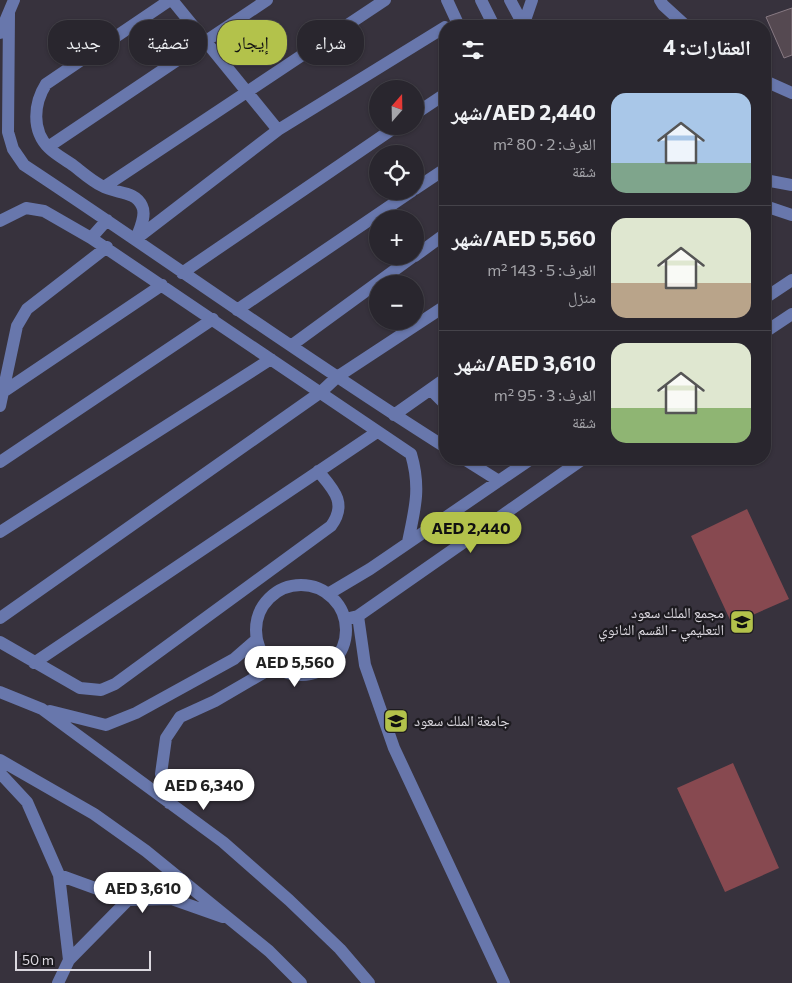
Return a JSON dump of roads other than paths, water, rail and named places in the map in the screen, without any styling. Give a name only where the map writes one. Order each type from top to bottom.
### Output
[{"type":"street","points":[[0,33],[14,0]]},
{"type":"street","points":[[136,239],[143,220],[144,208],[138,199],[128,193],[104,188],[48,147],[40,133],[35,113],[38,96],[46,84],[171,0],[188,20]]},
{"type":"street","points":[[207,40],[266,0]]},
{"type":"street","points":[[104,188],[386,0]]},
{"type":"street","points":[[447,0],[450,20]]},
{"type":"street","points":[[481,0],[491,20]]},
{"type":"street","points":[[510,0],[521,20]]},
{"type":"street","points":[[526,20],[532,0]]},
{"type":"street","points":[[660,0],[662,6],[679,20]]},
{"type":"street","points":[[9,13],[8,132],[13,150],[24,165],[136,239],[182,274],[439,443]]},
{"type":"street","points":[[136,239],[278,130],[439,32]]},
{"type":"street","points":[[207,42],[278,130]]},
{"type":"street","points":[[48,147],[170,65]]},
{"type":"street","points":[[771,84],[792,93]]},
{"type":"street","points":[[424,108],[439,98]]},
{"type":"street","points":[[182,274],[384,135]]},
{"type":"street","points":[[424,183],[439,173]]},
{"type":"street","points":[[771,181],[792,185]]},
{"type":"street","points":[[236,310],[399,200]]},
{"type":"street","points":[[0,221],[26,208],[44,211],[107,247],[411,454],[417,474],[417,491],[408,542]]},
{"type":"street","points":[[771,208],[792,215]]},
{"type":"street","points":[[90,238],[107,220]]},
{"type":"street","points":[[424,249],[439,238]]},
{"type":"street","points":[[0,406],[17,326],[27,309],[107,247]]},
{"type":"street","points":[[292,345],[403,265]]},
{"type":"street","points":[[771,293],[790,279]]},
{"type":"street","points":[[3,392],[162,285]]},
{"type":"street","points":[[200,310],[214,295]]},
{"type":"street","points":[[0,618],[321,392],[337,377],[439,310]]},
{"type":"street","points":[[771,328],[792,314]]},
{"type":"street","points":[[0,462],[213,319]]},
{"type":"street","points":[[0,532],[271,359]]},
{"type":"street","points":[[394,415],[439,383]]},
{"type":"street","points":[[430,390],[439,398]]},
{"type":"street","points":[[34,663],[377,432]]},
{"type":"street","points":[[474,465],[499,481]]},
{"type":"street","points":[[328,594],[370,569],[522,465]]},
{"type":"street","points":[[504,983],[394,748],[365,665],[351,617],[338,603],[319,588],[300,585],[288,587],[274,594],[260,612],[256,627],[257,639],[265,656],[275,666],[298,674],[313,673],[326,667],[339,655],[351,617],[574,465]]},
{"type":"street","points":[[0,642],[80,688],[101,690],[115,684],[332,526],[339,516],[338,498],[318,471]]},
{"type":"street","points":[[0,692],[42,709],[106,725],[136,713],[234,659],[257,639]]},
{"type":"street","points":[[170,803],[160,774],[166,738],[180,717],[215,702],[275,666]]},
{"type":"street","points":[[42,709],[223,842],[289,900],[340,949],[369,983]]},
{"type":"street","points":[[0,760],[94,814],[146,851],[269,951],[301,983]]},
{"type":"street","points":[[0,773],[27,802],[59,874],[69,960]]},
{"type":"street","points":[[59,874],[128,900],[172,899],[232,921]]},
{"type":"street","points":[[58,983],[69,960],[128,900]]},
{"type":"place","name":"مجمع الملك سعود التعليمي - القسم الثانوي","points":[[742,622]]},
{"type":"place","name":"جامعة الملك سعود","points":[[396,721]]}]
